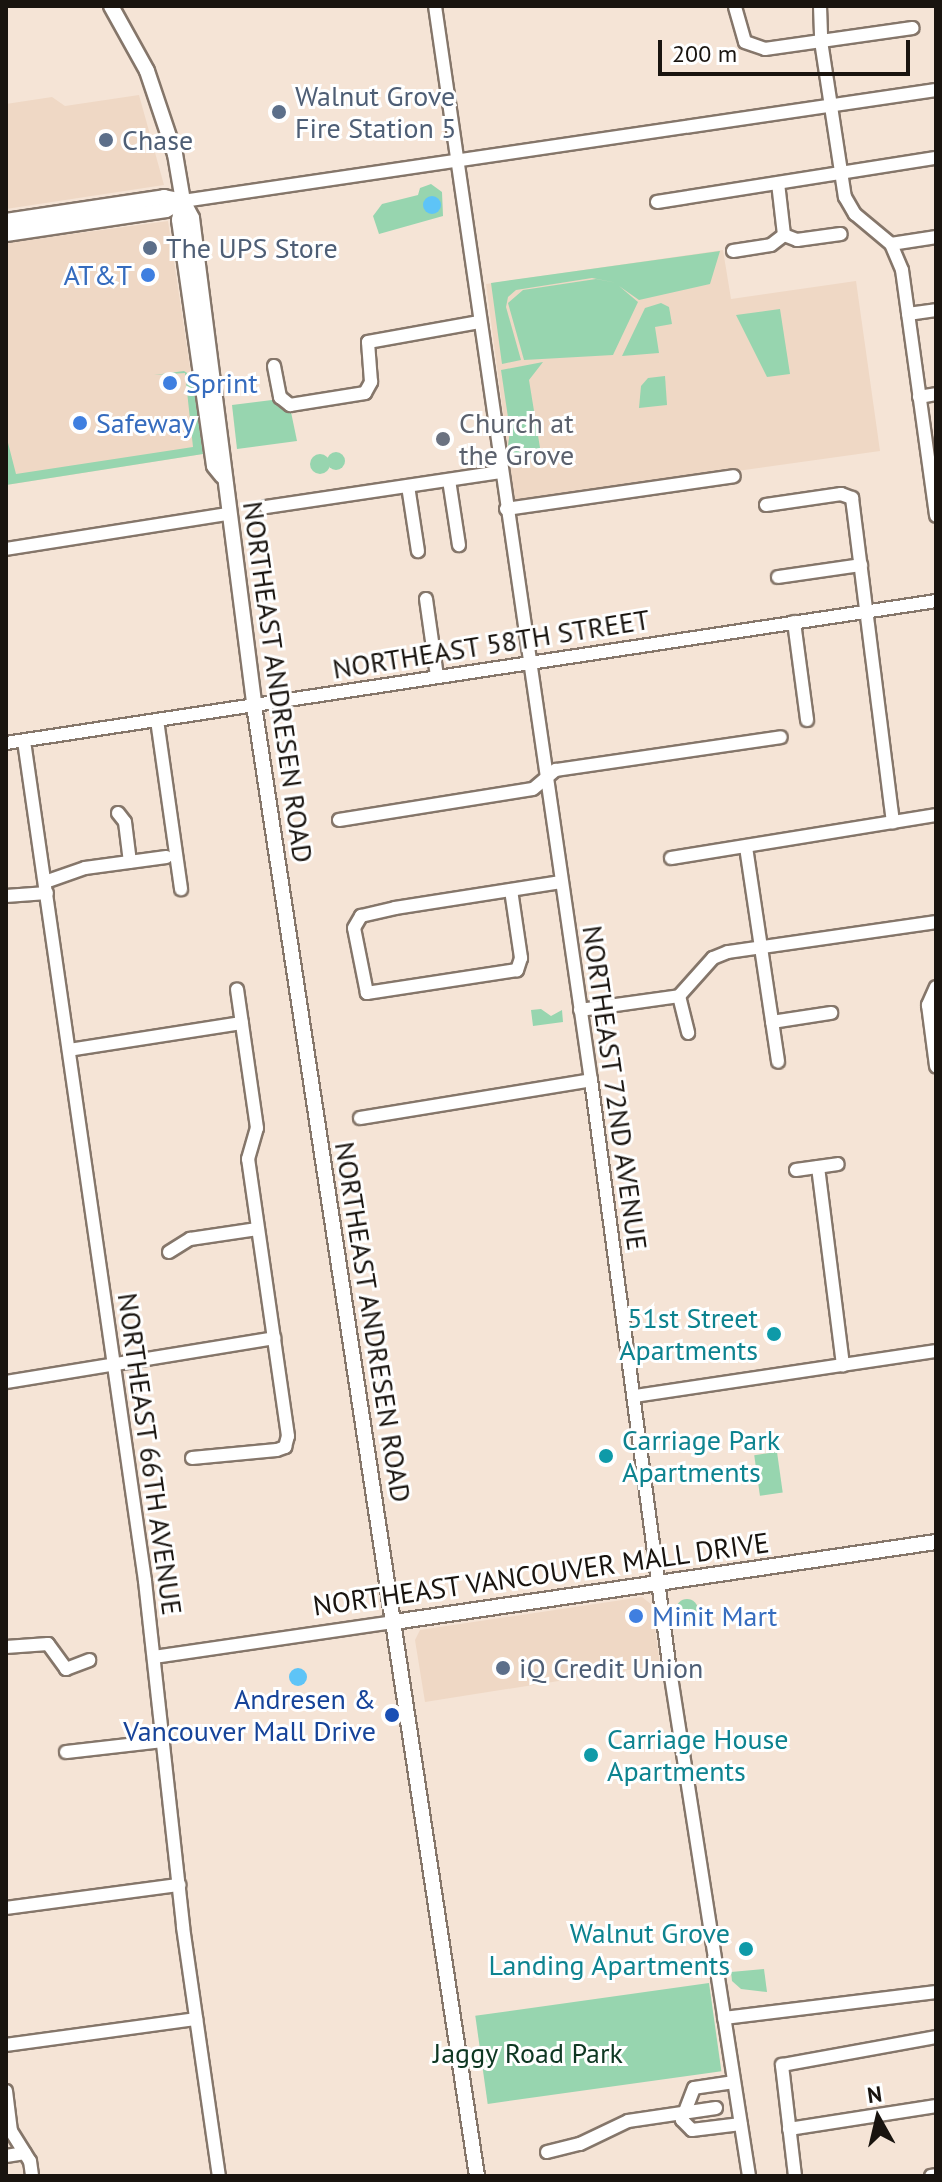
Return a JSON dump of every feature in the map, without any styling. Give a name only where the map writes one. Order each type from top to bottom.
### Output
[{"type":"main road","name":"NORTHEAST ANDRESEN ROAD","points":[[111,6],[160,102],[183,201],[192,218],[227,464],[222,476]]},
{"type":"main road","points":[[6,221],[164,197],[183,201]]},
{"type":"main road","name":"NORTHEAST ANDRESEN ROAD","points":[[183,201],[179,220],[214,466],[222,476],[228,514],[254,705],[477,2176]]},
{"type":"main road","points":[[6,234],[166,210],[183,201]]},
{"type":"main road","name":"NORTHEAST VANCOUVER MALL DRIVE","points":[[394,1622],[936,1542]]},
{"type":"street","name":"NORTHEAST 72ND AVENUE","points":[[435,6],[500,472],[591,1080],[659,1583],[749,2176]]},
{"type":"street","points":[[820,6],[821,41],[849,206],[891,244],[902,270],[936,516]]},
{"type":"street","points":[[735,7],[738,31],[754,47],[913,28]]},
{"type":"street","points":[[183,201],[936,90]]},
{"type":"street","points":[[657,202],[936,158]]},
{"type":"street","points":[[778,183],[784,235]]},
{"type":"street","points":[[784,235],[797,240],[841,234]]},
{"type":"street","points":[[733,251],[771,245],[784,235]]},
{"type":"street","points":[[891,244],[936,237]]},
{"type":"street","points":[[908,314],[936,310]]},
{"type":"street","points":[[274,366],[285,403],[369,389],[368,342],[479,322]]},
{"type":"street","points":[[919,397],[936,394]]},
{"type":"street","points":[[266,507],[500,472]]},
{"type":"street","points":[[506,509],[734,476]]},
{"type":"street","points":[[449,480],[459,545]]},
{"type":"street","points":[[408,486],[418,551]]},
{"type":"street","points":[[766,505],[851,495],[893,822]]},
{"type":"street","points":[[6,549],[228,514]]},
{"type":"street","points":[[778,577],[861,565]]},
{"type":"street","points":[[426,599],[437,676]]},
{"type":"street","name":"NORTHEAST 58TH STREET","points":[[6,743],[936,601]]},
{"type":"street","points":[[794,622],[807,720]]},
{"type":"street","points":[[157,720],[181,889]]},
{"type":"street","points":[[339,820],[533,789],[556,770],[781,737]]},
{"type":"street","name":"NORTHEAST 66TH AVENUE","points":[[24,741],[154,1657],[179,1885],[219,2176]]},
{"type":"street","points":[[118,813],[125,822],[130,862]]},
{"type":"street","points":[[671,858],[936,815]]},
{"type":"street","points":[[746,847],[778,1062]]},
{"type":"street","points":[[6,896],[46,887],[85,868],[166,857]]},
{"type":"street","points":[[511,890],[520,968],[508,974],[367,993],[356,919],[511,890],[561,882]]},
{"type":"street","points":[[580,1010],[679,996],[713,958],[760,946],[936,922]]},
{"type":"street","points":[[935,988],[928,1005],[936,1066]]},
{"type":"street","points":[[192,1458],[285,1447],[274,1338],[248,1159],[257,1128],[237,989]]},
{"type":"street","points":[[679,996],[688,1033]]},
{"type":"street","points":[[772,1022],[831,1013]]},
{"type":"street","points":[[69,1050],[242,1023]]},
{"type":"street","points":[[360,1118],[591,1080]]},
{"type":"street","points":[[796,1170],[838,1164]]},
{"type":"street","points":[[818,1167],[843,1365]]},
{"type":"street","points":[[169,1252],[190,1239],[257,1229]]},
{"type":"street","points":[[6,1382],[274,1338]]},
{"type":"street","points":[[635,1396],[936,1351]]},
{"type":"street","name":"NORTHEAST VANCOUVER MALL DRIVE","points":[[154,1657],[394,1622]]},
{"type":"street","points":[[6,1647],[48,1644],[66,1669],[89,1660]]},
{"type":"street","points":[[66,1752],[163,1741]]},
{"type":"street","points":[[6,1908],[179,1885]]},
{"type":"street","points":[[724,2018],[936,1992]]},
{"type":"street","points":[[6,2045],[196,2019]]},
{"type":"street","points":[[795,2176],[782,2065],[936,2037]]},
{"type":"street","points":[[682,2113],[694,2088],[734,2082]]},
{"type":"street","points":[[6,2091],[11,2131],[25,2153],[32,2176]]},
{"type":"street","points":[[789,2129],[936,2106]]},
{"type":"street","points":[[547,2152],[580,2144],[628,2121],[716,2108]]},
{"type":"street","points":[[682,2113],[692,2130],[741,2124]]},
{"type":"street","points":[[6,2156],[25,2153]]},
{"type":"shaded area","points":[[139,95],[164,185],[6,209],[6,104],[52,97],[65,106]]},
{"type":"shaded area","points":[[168,221],[203,454],[6,485],[6,243]]},
{"type":"shaded area","points":[[723,250],[731,299],[856,281],[880,451],[515,502],[486,284]]},
{"type":"shaded area","points":[[642,1597],[652,1605],[660,1665],[425,1702],[415,1640],[420,1630]]},
{"type":"green space","points":[[431,184],[442,192],[443,216],[379,234],[373,216],[382,204],[418,195],[420,188]]},
{"type":"green space","points":[[720,251],[710,284],[639,300],[619,286],[638,302],[613,355],[524,360],[508,303],[523,290],[596,279],[617,283],[592,278],[516,290],[508,297],[506,307],[521,360],[502,364],[491,283]]},
{"type":"green space","points":[[661,303],[669,307],[672,324],[655,327],[659,353],[622,356],[645,308]]},
{"type":"green space","points":[[780,309],[790,374],[767,377],[736,315]]},
{"type":"green space","points":[[543,362],[529,380],[541,454],[520,462],[507,453],[510,431],[501,370]]},
{"type":"green space","points":[[184,371],[192,376],[203,454],[6,485],[6,435],[16,474],[193,447],[185,373],[154,375]]},
{"type":"green space","points":[[665,376],[667,405],[639,408],[641,386],[648,378]]},
{"type":"green space","points":[[272,400],[291,412],[297,441],[237,449],[232,405]]},
{"type":"green space","points":[[332,452],[340,452],[345,461],[343,468],[332,470],[327,465],[327,457]]},
{"type":"green space","points":[[320,454],[327,457],[330,464],[327,471],[320,474],[313,471],[310,464],[313,457]]},
{"type":"green space","points":[[541,1009],[551,1016],[562,1010],[563,1022],[533,1026],[531,1010]]},
{"type":"green space","points":[[777,1452],[783,1493],[760,1496],[754,1455]]},
{"type":"green space","points":[[687,1599],[695,1602],[698,1610],[695,1618],[687,1621],[679,1618],[676,1610],[679,1602]]},
{"type":"green space","points":[[764,1969],[767,1992],[741,1989],[732,1981],[731,1972]]},
{"type":"green space","name":"Jaggy Road Park","points":[[709,1983],[721,2071],[488,2104],[475,2016]]},
{"type":"water","points":[[432,196],[441,205],[432,214],[423,205]]},
{"type":"water","points":[[294,1668],[302,1668],[307,1677],[305,1684],[294,1686],[289,1681],[289,1673]]},
{"type":"place","name":"Walnut Grove Fire Station 5","points":[[279,112]]},
{"type":"place","name":"Chase","points":[[106,140]]},
{"type":"place","name":"The UPS Store","points":[[150,248]]},
{"type":"place","name":"AT&T","points":[[148,275]]},
{"type":"place","name":"Sprint","points":[[170,383]]},
{"type":"place","name":"Safeway","points":[[80,423]]},
{"type":"place","name":"Church at the Grove","points":[[443,439]]},
{"type":"place","name":"51st Street Apartments","points":[[774,1334]]},
{"type":"place","name":"Carriage Park Apartments","points":[[606,1456]]},
{"type":"place","name":"Minit Mart","points":[[636,1616]]},
{"type":"place","name":"iQ Credit Union","points":[[503,1668]]},
{"type":"place","name":"Andresen & Vancouver Mall Drive","points":[[392,1715]]},
{"type":"place","name":"Carriage House Apartments","points":[[591,1755]]},
{"type":"place","name":"Walnut Grove Landing Apartments","points":[[746,1949]]}]
